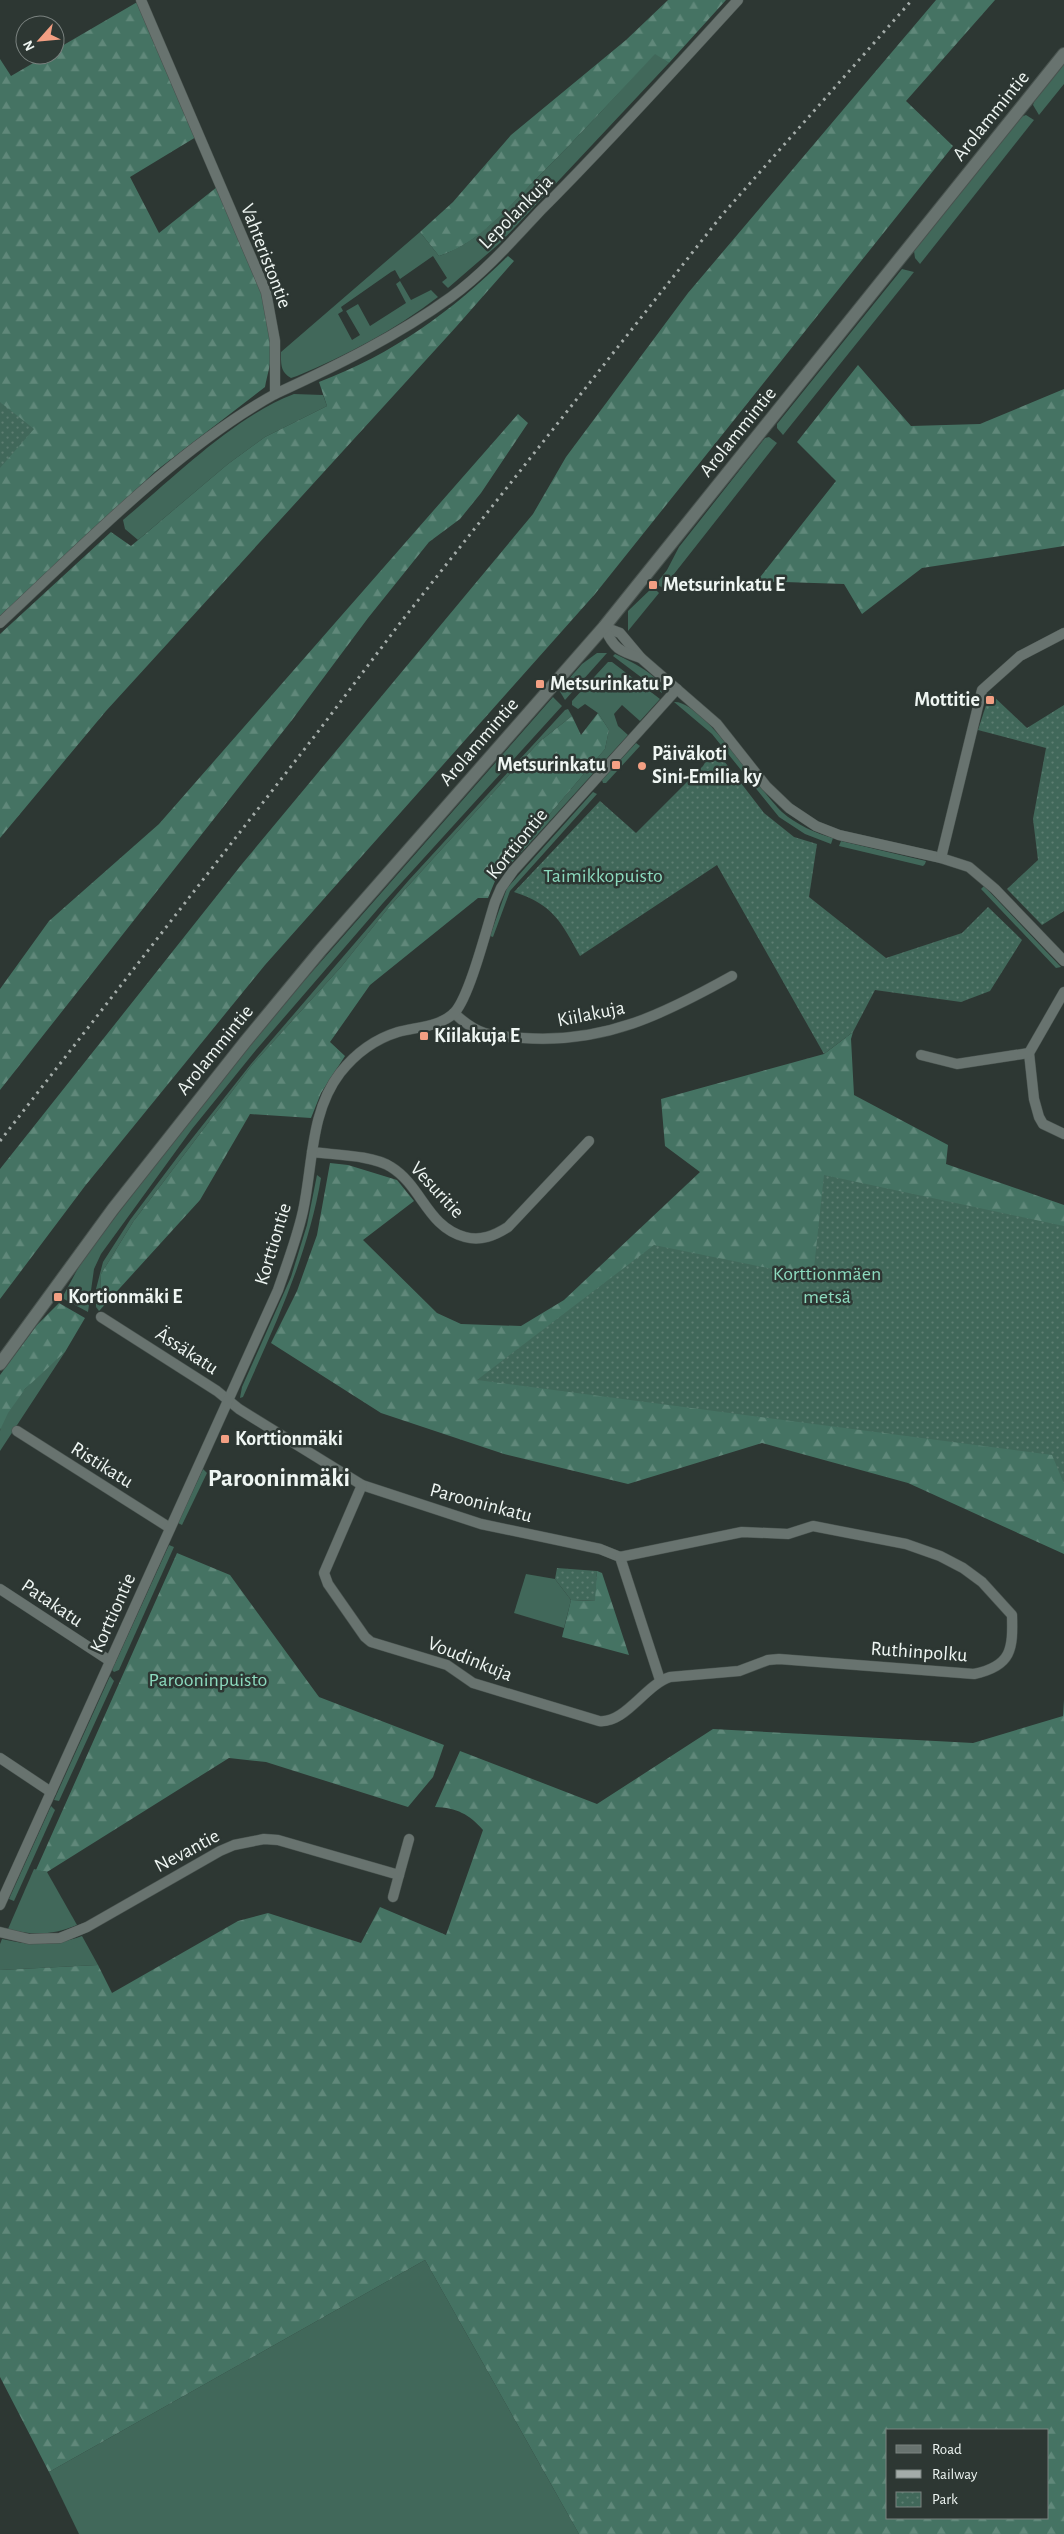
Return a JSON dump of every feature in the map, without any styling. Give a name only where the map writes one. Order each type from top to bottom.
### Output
[{"type":"street","name":"Vahteristontie","points":[[141,0],[266,292],[275,341],[275,394]]},
{"type":"street","name":"Lepolankuja","points":[[275,394],[341,363],[408,326],[459,290],[490,262],[594,157],[738,0]]},
{"type":"street","name":"Arolammintie","points":[[0,1364],[125,1194],[244,1042],[321,950],[604,627],[1064,54]]},
{"type":"street","points":[[0,622],[110,521],[192,451],[246,410],[275,394]]},
{"type":"street","points":[[604,627],[620,633],[641,658],[717,724],[777,798],[801,816],[816,826],[838,834],[941,858],[969,867],[983,877],[1064,962]]},
{"type":"street","points":[[941,858],[982,690],[1020,656],[1064,633]]},
{"type":"street","name":"Korttiontie","points":[[0,1904],[278,1290],[291,1254],[303,1211],[312,1152],[324,1103],[335,1081],[349,1063],[372,1044],[389,1035],[436,1023],[454,1013],[466,991],[501,888],[513,870],[677,689]]},
{"type":"street","name":"Kiilakuja","points":[[454,1013],[473,1030],[484,1035],[542,1040],[576,1038],[626,1027],[658,1015],[732,976]]},
{"type":"street","points":[[1064,992],[1028,1053],[1034,1099],[1039,1117],[1043,1124],[1064,1134]]},
{"type":"street","points":[[921,1054],[957,1064],[1028,1053]]},
{"type":"street","name":"Vesuritie","points":[[312,1152],[372,1160],[390,1166],[407,1180],[434,1218],[446,1230],[476,1239],[497,1234],[508,1227],[589,1142]]},
{"type":"street","name":"Ässäkatu","points":[[101,1317],[228,1399]]},
{"type":"street","name":"Parooninkatu","points":[[228,1399],[239,1409],[362,1485],[481,1524],[600,1549],[620,1557]]},
{"type":"street","name":"Ristikatu","points":[[17,1430],[170,1528]]},
{"type":"street","name":"Voudinkuja","points":[[362,1485],[324,1573],[328,1584],[371,1642],[447,1665],[472,1683],[604,1722],[620,1716],[660,1680]]},
{"type":"street","name":"Ruthinpolku","points":[[620,1557],[742,1532],[788,1534],[813,1526],[906,1544],[940,1556],[963,1568],[982,1582],[1012,1615],[1013,1644],[1010,1652],[986,1672],[974,1674],[779,1659],[768,1660],[739,1671],[670,1677],[660,1680]]},
{"type":"street","points":[[620,1557],[660,1680]]},
{"type":"street","name":"Patakatu","points":[[0,1589],[110,1661]]},
{"type":"street","points":[[0,1758],[51,1792]]},
{"type":"street","name":"Nevantie","points":[[0,1932],[29,1939],[60,1938],[87,1927],[220,1851],[234,1845],[264,1839],[278,1840],[399,1876]]},
{"type":"street","points":[[393,1897],[409,1839]]},
{"type":"green space","points":[[668,0],[726,0],[669,63],[655,54],[567,148],[480,234],[467,243],[439,256],[420,232],[453,202],[511,135],[626,40]]},
{"type":"green space","points":[[936,0],[995,0],[906,101],[953,146],[595,594],[265,965],[85,1186],[0,1299],[0,1169],[242,864],[533,514],[566,457],[688,293]]},
{"type":"green space","points":[[139,1],[196,137],[130,177],[159,233],[217,187],[261,289],[270,332],[270,366],[265,387],[157,470],[0,616],[0,59],[11,76],[30,65],[65,65],[65,44]]},
{"type":"green space","points":[[655,53],[669,63],[500,243],[448,288],[442,282],[447,278],[433,256],[400,279],[395,270],[391,272],[341,307],[343,311],[338,314],[352,340],[360,335],[346,311],[358,304],[370,326],[406,303],[396,284],[400,281],[411,300],[431,290],[438,297],[388,331],[352,350],[297,376],[291,378],[287,376],[282,367],[281,352],[420,232],[439,256],[467,243],[480,233],[582,132]]},
{"type":"green space","points":[[1064,63],[1064,84],[1039,115],[1033,105],[1035,99]]},
{"type":"green space","points":[[1026,115],[1034,120],[920,264],[915,258],[914,251],[1021,117]]},
{"type":"green space","points":[[508,256],[514,261],[106,711],[0,838],[0,634],[111,532],[131,546],[228,464],[265,437],[327,406],[319,382],[372,358],[420,329],[465,295]]},
{"type":"green space","points":[[902,269],[914,272],[783,435],[777,428],[777,424]]},
{"type":"green space","points":[[858,365],[911,426],[980,424],[1064,389],[1064,546],[922,568],[862,614],[844,584],[757,581],[836,481],[797,442]]},
{"type":"green space","points":[[294,394],[323,395],[327,406],[265,437],[228,464],[138,540],[125,529],[123,520],[205,450],[249,417]]},
{"type":"green space","points":[[0,402],[34,429],[0,468]]},
{"type":"green space","points":[[518,414],[528,423],[481,493],[460,519],[429,542],[368,618],[292,720],[0,1090],[0,989],[49,921],[159,824]]},
{"type":"green space","points":[[769,437],[777,443],[663,588],[656,584],[667,570],[679,547],[765,438]]},
{"type":"green space","points":[[653,587],[659,593],[628,631],[628,611]]},
{"type":"green space","points":[[597,653],[607,653],[565,700],[559,690],[582,664]]},
{"type":"green space","points":[[615,654],[652,675],[658,681],[662,693],[613,656]]},
{"type":"green space","points":[[608,662],[612,662],[660,699],[640,721],[622,705],[614,714],[618,726],[628,735],[529,844],[549,815],[605,749],[609,730],[598,713],[585,704],[578,709],[572,705],[572,701]]},
{"type":"green space","points":[[990,693],[1027,728],[1064,705],[1064,911],[1042,925],[1007,889],[1038,860],[1033,819],[1046,748],[978,730]]},
{"type":"green space","points":[[553,697],[562,706],[383,903],[256,1050],[192,1129],[101,1254],[94,1269],[88,1312],[62,1298],[83,1259],[214,1089],[304,981]]},
{"type":"green space","points":[[674,702],[686,705],[700,715],[715,730],[782,812],[806,828],[833,838],[831,844],[805,834],[779,817],[712,734]]},
{"type":"green space","points":[[568,709],[572,716],[539,742],[389,907],[341,967],[252,1065],[133,1222],[101,1274],[99,1311],[96,1307],[96,1289],[103,1262],[130,1220],[179,1155],[251,1064],[409,880],[565,710]]},
{"type":"green space","points":[[598,713],[609,730],[605,749],[549,815],[529,844],[495,881],[488,898],[478,898],[370,985],[330,1042],[345,1056],[321,1093],[311,1118],[250,1114],[200,1200],[99,1311],[101,1274],[133,1222],[252,1065],[341,967],[389,907],[539,742],[572,716],[581,735]]},
{"type":"green space","points":[[636,743],[640,746],[606,783],[603,783],[602,780]]},
{"type":"green space","name":"Taimikkopuisto","points":[[714,748],[764,813],[794,837],[817,844],[809,897],[886,958],[962,933],[988,907],[1022,940],[990,991],[961,1002],[875,990],[853,1032],[824,1054],[717,865],[580,956],[555,916],[539,903],[514,892],[600,801],[636,833],[703,766]]},
{"type":"green space","points":[[593,792],[597,794],[510,891],[493,937],[490,936],[507,888]]},
{"type":"green space","points":[[841,841],[926,861],[923,866],[839,846]]},
{"type":"green space","points":[[984,886],[1061,967],[1056,968],[981,889]]},
{"type":"green space","name":"Korttionmäen metsä","points":[[853,1032],[851,1039],[854,1095],[948,1145],[946,1164],[1064,1205],[1064,1554],[908,1483],[762,1443],[628,1484],[504,1454],[381,1413],[271,1343],[297,1291],[317,1235],[330,1163],[348,1165],[397,1180],[414,1201],[363,1240],[437,1313],[461,1324],[521,1326],[564,1300],[700,1172],[665,1146],[661,1099],[824,1054]]},
{"type":"green space","points":[[317,1175],[321,1178],[308,1235],[299,1263],[267,1343],[243,1397],[240,1398],[242,1387],[291,1277],[307,1225]]},
{"type":"green space","points":[[824,1175],[1064,1226],[1064,1484],[1052,1455],[477,1380],[654,1245],[813,1277]]},
{"type":"green space","points":[[59,1303],[85,1318],[65,1352],[25,1389],[8,1413],[0,1430],[0,1375],[37,1325]]},
{"type":"green space","points":[[65,1352],[0,1451],[0,1431],[9,1409],[27,1387]]},
{"type":"green space","points":[[203,1469],[207,1473],[182,1525],[178,1523]]},
{"type":"green space","points":[[169,1545],[174,1547],[119,1670],[114,1672],[112,1670]]},
{"type":"green space","name":"Parooninpuisto","points":[[177,1553],[230,1575],[319,1697],[444,1745],[433,1777],[408,1807],[266,1762],[229,1758],[47,1872],[36,1870]]},
{"type":"green space","points":[[557,1568],[597,1571],[595,1601],[571,1600],[555,1579]]},
{"type":"green space","points":[[597,1571],[602,1573],[629,1655],[562,1637],[571,1600],[594,1601]]},
{"type":"green space","points":[[526,1574],[555,1579],[571,1600],[564,1628],[514,1613]]},
{"type":"green space","points":[[110,1676],[114,1681],[59,1801],[54,1800]]},
{"type":"green space","points":[[1064,1700],[1064,2534],[579,2534],[425,2260],[49,2472],[0,2377],[0,1970],[98,1965],[112,1993],[238,1921],[268,1913],[361,1943],[380,1907],[446,1935],[483,1830],[473,1820],[456,1810],[435,1807],[460,1751],[597,1804],[713,1729],[973,1743],[1063,1716]]},
{"type":"green space","points":[[51,1806],[55,1810],[14,1901],[9,1899]]},
{"type":"green space","points":[[34,1869],[47,1872],[77,1925],[51,1933],[26,1933],[8,1929]]},
{"type":"green space","points":[[82,1936],[98,1965],[0,1970],[0,1944],[2,1939],[42,1944],[62,1942]]},
{"type":"green space","points":[[425,2260],[579,2534],[79,2534],[49,2472]]},
{"type":"railway","points":[[0,1141],[397,627],[722,215],[912,0]]},
{"type":"place","name":"Metsurinkatu E","points":[[653,585]]},
{"type":"place","name":"Metsurinkatu P","points":[[540,684]]},
{"type":"place","name":"Mottitie","points":[[990,700]]},
{"type":"place","name":"Metsurinkatu","points":[[616,765]]},
{"type":"place","name":"Päiväkoti Sini-Emilia ky","points":[[642,766]]},
{"type":"place","name":"Kiilakuja E","points":[[424,1036]]},
{"type":"place","name":"Kortionmäki E","points":[[58,1297]]},
{"type":"place","name":"Korttionmäki","points":[[225,1439]]},
{"type":"district","name":"Parooninmäki","points":[[279,1478]]}]
